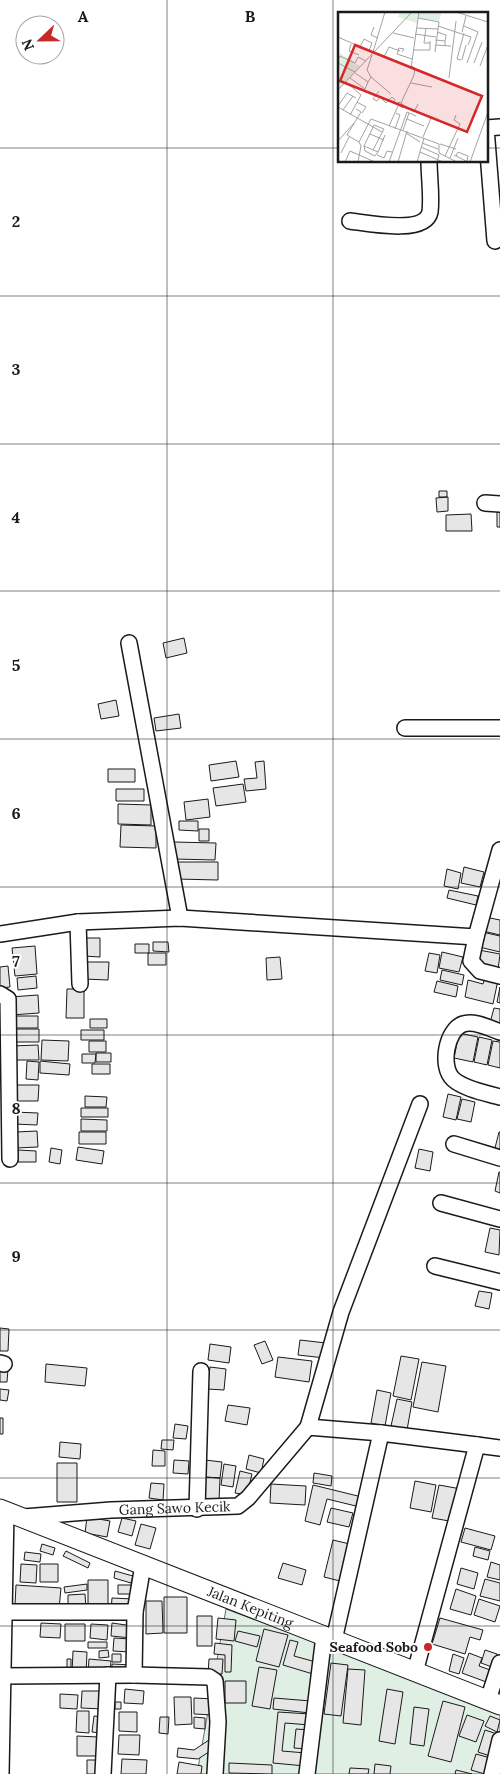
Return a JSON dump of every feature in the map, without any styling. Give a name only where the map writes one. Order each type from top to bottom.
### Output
[{"type":"main road","name":"Jalan Kepiting","points":[[7,1518],[143,1565],[494,1703]]},
{"type":"street","points":[[488,153],[495,241]]},
{"type":"street","points":[[350,221],[402,226],[417,225],[424,222],[430,214],[429,162]]},
{"type":"street","points":[[128,643],[180,918]]},
{"type":"street","points":[[405,728],[500,728]]},
{"type":"street","points":[[500,850],[476,937],[472,965],[480,972],[500,976]]},
{"type":"street","points":[[0,934],[78,922],[180,918],[476,937]]},
{"type":"street","points":[[78,922],[80,984]]},
{"type":"street","points":[[4,996],[10,1159]]},
{"type":"street","points":[[500,1032],[472,1022],[462,1024],[453,1031],[445,1059],[447,1070],[453,1080],[500,1097]]},
{"type":"street","points":[[420,1104],[399,1163],[370,1231],[341,1312],[308,1427],[381,1433],[500,1448]]},
{"type":"street","points":[[454,1144],[500,1158]]},
{"type":"street","points":[[441,1203],[500,1219]]},
{"type":"street","points":[[435,1266],[500,1282]]},
{"type":"street","points":[[197,1509],[201,1370]]},
{"type":"street","name":"Gang Sawo Kecik","points":[[7,1518],[111,1510],[197,1509],[238,1506],[244,1503],[308,1427]]},
{"type":"street","points":[[307,1774],[329,1638],[381,1433]]},
{"type":"street","points":[[415,1672],[477,1445]]},
{"type":"street","points":[[1,1774],[4,1612],[2,1571],[7,1518]]},
{"type":"street","points":[[134,1675],[135,1612],[143,1565]]},
{"type":"street","points":[[4,1612],[135,1612]]},
{"type":"street","points":[[494,1703],[500,1663]]},
{"type":"street","points":[[3,1676],[134,1675],[210,1677],[216,1681],[218,1722],[214,1774]]},
{"type":"street","points":[[103,1774],[108,1676]]},
{"type":"street","points":[[492,1774],[500,1740]]},
{"type":"green space","points":[[226,1609],[500,1711],[500,1774],[197,1774]]},
{"type":"building","points":[[439,491],[447,491],[447,497],[439,497]]},
{"type":"building","points":[[448,497],[448,511],[437,512],[436,498]]},
{"type":"building","points":[[497,509],[500,509],[500,527],[497,527]]},
{"type":"building","points":[[471,514],[472,531],[446,531],[446,515]]},
{"type":"building","points":[[184,638],[187,653],[166,658],[163,643]]},
{"type":"building","points":[[116,700],[119,716],[101,719],[98,704]]},
{"type":"building","points":[[179,714],[181,728],[156,731],[154,718]]},
{"type":"building","points":[[236,761],[239,777],[211,781],[209,765]]},
{"type":"building","points":[[264,761],[266,789],[246,791],[244,779],[257,778],[255,762]]},
{"type":"building","points":[[108,769],[135,769],[135,782],[108,782]]},
{"type":"building","points":[[243,784],[246,802],[216,806],[213,788]]},
{"type":"building","points":[[116,789],[144,789],[144,801],[116,801]]},
{"type":"building","points":[[208,799],[210,817],[186,820],[184,802]]},
{"type":"building","points":[[118,804],[151,805],[151,825],[118,824]]},
{"type":"building","points":[[179,821],[198,821],[198,831],[179,830]]},
{"type":"building","points":[[121,825],[156,826],[156,848],[120,847]]},
{"type":"building","points":[[199,829],[209,829],[209,841],[199,841]]},
{"type":"building","points":[[174,842],[216,843],[215,860],[174,859]]},
{"type":"building","points":[[176,862],[218,862],[218,880],[176,879]]},
{"type":"building","points":[[464,867],[484,872],[480,887],[461,883]]},
{"type":"building","points":[[447,869],[461,873],[458,889],[444,886]]},
{"type":"building","points":[[449,890],[478,896],[476,905],[447,898]]},
{"type":"building","points":[[485,917],[500,920],[500,935],[483,931]]},
{"type":"building","points":[[482,932],[500,936],[500,952],[479,947]]},
{"type":"building","points":[[83,938],[100,938],[100,957],[83,956]]},
{"type":"building","points":[[153,942],[168,942],[169,952],[153,951]]},
{"type":"building","points":[[135,944],[149,944],[149,953],[135,953]]},
{"type":"building","points":[[35,946],[37,974],[15,976],[12,948]]},
{"type":"building","points":[[479,950],[500,954],[498,970],[476,965]]},
{"type":"building","points":[[442,952],[463,957],[459,972],[439,968]]},
{"type":"building","points":[[148,953],[166,953],[166,965],[148,965]]},
{"type":"building","points":[[429,953],[440,955],[437,973],[425,971]]},
{"type":"building","points":[[280,957],[282,979],[267,980],[266,958]]},
{"type":"building","points":[[84,962],[109,962],[108,980],[83,979]]},
{"type":"building","points":[[8,966],[10,987],[0,988],[0,967]]},
{"type":"building","points":[[442,970],[464,975],[462,985],[440,980]]},
{"type":"building","points":[[36,976],[37,988],[18,990],[17,978]]},
{"type":"building","points":[[485,977],[498,980],[493,1004],[465,997],[468,980],[483,984]]},
{"type":"building","points":[[437,981],[458,986],[456,997],[434,992]]},
{"type":"building","points":[[500,987],[500,1003],[497,1002]]},
{"type":"building","points":[[67,989],[84,989],[84,1018],[66,1018]]},
{"type":"building","points":[[38,995],[39,1013],[11,1015],[10,997]]},
{"type":"building","points":[[494,1008],[500,1009],[500,1025],[490,1023]]},
{"type":"building","points":[[9,1016],[38,1016],[38,1028],[9,1028]]},
{"type":"building","points":[[90,1019],[107,1019],[107,1028],[90,1028]]},
{"type":"building","points":[[11,1029],[39,1029],[39,1042],[11,1042]]},
{"type":"building","points":[[81,1030],[104,1030],[104,1040],[81,1040]]},
{"type":"building","points":[[459,1033],[478,1037],[473,1062],[454,1058]]},
{"type":"building","points":[[479,1037],[492,1040],[487,1065],[474,1062]]},
{"type":"building","points":[[42,1040],[69,1041],[68,1061],[41,1060]]},
{"type":"building","points":[[89,1041],[106,1041],[106,1052],[89,1052]]},
{"type":"building","points":[[493,1041],[500,1042],[500,1068],[488,1065]]},
{"type":"building","points":[[38,1045],[39,1060],[11,1060],[11,1046]]},
{"type":"building","points":[[96,1053],[111,1053],[111,1062],[96,1062]]},
{"type":"building","points":[[82,1054],[96,1054],[95,1063],[82,1063]]},
{"type":"building","points":[[27,1061],[39,1062],[38,1080],[26,1079]]},
{"type":"building","points":[[40,1061],[70,1064],[69,1075],[40,1073]]},
{"type":"building","points":[[92,1064],[110,1064],[110,1074],[92,1074]]},
{"type":"building","points":[[13,1085],[39,1085],[38,1101],[13,1101]]},
{"type":"building","points":[[448,1094],[461,1097],[456,1120],[443,1117]]},
{"type":"building","points":[[85,1096],[107,1097],[106,1107],[85,1107]]},
{"type":"building","points":[[462,1099],[475,1102],[471,1122],[457,1119]]},
{"type":"building","points":[[81,1108],[108,1108],[108,1117],[81,1117]]},
{"type":"building","points":[[14,1112],[38,1113],[37,1125],[14,1124]]},
{"type":"building","points":[[81,1119],[107,1120],[107,1131],[81,1131]]},
{"type":"building","points":[[37,1131],[38,1147],[16,1148],[16,1132]]},
{"type":"building","points":[[79,1132],[106,1132],[106,1144],[79,1144]]},
{"type":"building","points":[[500,1132],[500,1157],[493,1156]]},
{"type":"building","points":[[78,1147],[104,1151],[102,1164],[76,1160]]},
{"type":"building","points":[[51,1148],[62,1150],[60,1164],[49,1162]]},
{"type":"building","points":[[419,1149],[433,1152],[430,1171],[415,1168]]},
{"type":"building","points":[[18,1150],[36,1151],[36,1162],[18,1162]]},
{"type":"building","points":[[500,1172],[500,1193],[495,1191]]},
{"type":"building","points":[[490,1228],[500,1230],[499,1255],[485,1252]]},
{"type":"building","points":[[479,1291],[492,1293],[489,1309],[475,1306]]},
{"type":"building","points":[[0,1328],[9,1329],[8,1351],[0,1351]]},
{"type":"building","points":[[300,1340],[326,1343],[325,1358],[298,1355]]},
{"type":"building","points":[[265,1341],[273,1360],[262,1364],[254,1345]]},
{"type":"building","points":[[210,1344],[231,1347],[229,1363],[208,1360]]},
{"type":"building","points":[[401,1356],[419,1359],[411,1400],[393,1396]]},
{"type":"building","points":[[278,1357],[312,1361],[309,1382],[275,1377]]},
{"type":"building","points":[[422,1362],[446,1366],[438,1412],[413,1407]]},
{"type":"building","points":[[46,1364],[87,1368],[85,1386],[45,1382]]},
{"type":"building","points":[[210,1367],[226,1369],[224,1390],[207,1389]]},
{"type":"building","points":[[0,1368],[8,1369],[7,1382],[0,1382]]},
{"type":"building","points":[[0,1389],[9,1390],[7,1401],[0,1400]]},
{"type":"building","points":[[377,1390],[391,1393],[385,1426],[371,1423]]},
{"type":"building","points":[[397,1399],[412,1402],[407,1430],[391,1426]]},
{"type":"building","points":[[228,1405],[250,1408],[247,1425],[225,1421]]},
{"type":"building","points":[[0,1418],[3,1418],[3,1434],[0,1434]]},
{"type":"building","points":[[175,1424],[188,1426],[186,1439],[173,1438]]},
{"type":"building","points":[[162,1440],[174,1440],[173,1450],[161,1449]]},
{"type":"building","points":[[60,1442],[81,1444],[80,1459],[59,1457]]},
{"type":"building","points":[[153,1450],[165,1451],[165,1466],[152,1466]]},
{"type":"building","points":[[249,1455],[264,1459],[261,1473],[246,1469]]},
{"type":"building","points":[[174,1460],[189,1461],[188,1474],[173,1473]]},
{"type":"building","points":[[205,1460],[222,1462],[220,1478],[204,1477]]},
{"type":"building","points":[[57,1463],[77,1463],[77,1502],[57,1502]]},
{"type":"building","points":[[224,1464],[236,1466],[233,1487],[221,1485]]},
{"type":"building","points":[[240,1471],[252,1474],[247,1495],[235,1493]]},
{"type":"building","points":[[314,1473],[332,1476],[331,1486],[313,1483]]},
{"type":"building","points":[[204,1477],[220,1478],[219,1501],[202,1500]]},
{"type":"building","points":[[415,1481],[436,1485],[431,1512],[410,1508]]},
{"type":"building","points":[[151,1483],[164,1484],[163,1500],[149,1498]]},
{"type":"building","points":[[271,1484],[306,1486],[305,1505],[270,1503]]},
{"type":"building","points":[[313,1485],[362,1497],[360,1507],[327,1499],[320,1525],[305,1521]]},
{"type":"building","points":[[439,1485],[461,1489],[455,1522],[432,1518]]},
{"type":"building","points":[[331,1508],[353,1513],[349,1527],[327,1522]]},
{"type":"building","points":[[87,1517],[110,1521],[107,1537],[85,1533]]},
{"type":"building","points":[[122,1518],[136,1521],[132,1536],[118,1532]]},
{"type":"building","points":[[141,1524],[156,1528],[150,1549],[135,1545]]},
{"type":"building","points":[[465,1528],[495,1536],[491,1550],[461,1542]]},
{"type":"building","points":[[333,1540],[354,1545],[344,1582],[324,1577]]},
{"type":"building","points":[[42,1544],[55,1548],[53,1555],[40,1551]]},
{"type":"building","points":[[475,1547],[490,1551],[488,1560],[473,1556]]},
{"type":"building","points":[[66,1551],[90,1563],[88,1568],[63,1556]]},
{"type":"building","points":[[25,1552],[41,1554],[40,1562],[24,1560]]},
{"type":"building","points":[[491,1562],[500,1565],[500,1580],[487,1577]]},
{"type":"building","points":[[283,1563],[306,1570],[302,1585],[278,1578]]},
{"type":"building","points":[[21,1564],[37,1565],[36,1583],[20,1582]]},
{"type":"building","points":[[40,1564],[58,1564],[58,1582],[40,1582]]},
{"type":"building","points":[[461,1568],[478,1573],[474,1589],[457,1584]]},
{"type":"building","points":[[115,1571],[133,1576],[131,1583],[114,1578]]},
{"type":"building","points":[[485,1579],[500,1583],[500,1601],[480,1596]]},
{"type":"building","points":[[88,1580],[108,1580],[108,1608],[88,1608]]},
{"type":"building","points":[[87,1584],[87,1590],[65,1593],[64,1587]]},
{"type":"building","points":[[16,1585],[61,1588],[59,1609],[15,1605]]},
{"type":"building","points":[[118,1585],[131,1585],[131,1594],[118,1594]]},
{"type":"building","points":[[456,1589],[476,1596],[471,1615],[450,1609]]},
{"type":"building","points":[[85,1594],[86,1609],[68,1610],[68,1595]]},
{"type":"building","points":[[164,1597],[187,1597],[187,1633],[164,1633]]},
{"type":"building","points":[[112,1598],[134,1599],[134,1611],[111,1610]]},
{"type":"building","points":[[479,1599],[500,1606],[495,1622],[474,1615]]},
{"type":"building","points":[[146,1601],[162,1601],[163,1633],[146,1634]]},
{"type":"building","points":[[197,1616],[212,1616],[212,1646],[197,1646]]},
{"type":"building","points":[[218,1618],[236,1620],[234,1641],[216,1639]]},
{"type":"building","points":[[440,1618],[483,1630],[480,1640],[470,1637],[465,1654],[432,1644]]},
{"type":"building","points":[[41,1623],[61,1624],[60,1638],[40,1637]]},
{"type":"building","points":[[112,1623],[133,1626],[132,1638],[111,1636]]},
{"type":"building","points":[[65,1624],[85,1624],[85,1641],[65,1641]]},
{"type":"building","points":[[91,1624],[108,1625],[107,1640],[90,1638]]},
{"type":"building","points":[[264,1629],[288,1635],[279,1667],[256,1661]]},
{"type":"building","points":[[238,1631],[260,1636],[257,1647],[235,1641]]},
{"type":"building","points":[[114,1638],[130,1639],[130,1652],[113,1651]]},
{"type":"building","points":[[290,1640],[298,1642],[294,1656],[316,1662],[313,1674],[283,1665]]},
{"type":"building","points":[[88,1642],[107,1642],[107,1648],[88,1648]]},
{"type":"building","points":[[215,1643],[232,1645],[231,1672],[225,1672],[225,1655],[214,1654]]},
{"type":"building","points":[[108,1650],[109,1657],[99,1658],[99,1651]]},
{"type":"building","points":[[485,1650],[497,1654],[492,1667],[481,1663]]},
{"type":"building","points":[[73,1651],[87,1652],[86,1674],[72,1673]]},
{"type":"building","points":[[469,1653],[482,1658],[479,1666],[493,1671],[489,1683],[462,1673]]},
{"type":"building","points":[[112,1654],[121,1654],[121,1662],[112,1662]]},
{"type":"building","points":[[453,1654],[464,1658],[459,1674],[449,1671]]},
{"type":"building","points":[[67,1659],[71,1659],[71,1674],[67,1674]]},
{"type":"building","points":[[89,1659],[111,1661],[110,1674],[88,1673]]},
{"type":"building","points":[[209,1659],[223,1659],[222,1674],[208,1674]]},
{"type":"building","points":[[331,1663],[348,1665],[341,1716],[324,1714]]},
{"type":"building","points":[[112,1664],[133,1665],[133,1672],[112,1672]]},
{"type":"building","points":[[259,1667],[277,1670],[270,1709],[252,1706]]},
{"type":"building","points":[[348,1669],[365,1670],[361,1725],[343,1723]]},
{"type":"building","points":[[225,1681],[246,1681],[246,1703],[225,1703]]},
{"type":"building","points":[[125,1689],[144,1691],[143,1704],[124,1703]]},
{"type":"building","points":[[387,1689],[403,1692],[395,1744],[379,1741]]},
{"type":"building","points":[[82,1691],[104,1691],[103,1709],[81,1708]]},
{"type":"building","points":[[60,1694],[78,1695],[77,1709],[60,1708]]},
{"type":"building","points":[[174,1697],[191,1697],[192,1724],[175,1725]]},
{"type":"building","points":[[194,1698],[215,1699],[214,1715],[194,1714]]},
{"type":"building","points":[[274,1698],[311,1701],[310,1713],[273,1709]]},
{"type":"building","points":[[443,1701],[465,1707],[451,1762],[428,1756]]},
{"type":"building","points":[[115,1702],[121,1702],[121,1709],[115,1709]]},
{"type":"building","points":[[414,1707],[429,1709],[424,1746],[410,1744]]},
{"type":"building","points":[[77,1711],[89,1711],[89,1733],[76,1732]]},
{"type":"building","points":[[119,1712],[137,1712],[137,1732],[119,1731]]},
{"type":"building","points":[[278,1712],[310,1714],[310,1725],[285,1723],[282,1751],[306,1753],[305,1766],[273,1763]]},
{"type":"building","points":[[467,1715],[484,1721],[476,1742],[459,1736]]},
{"type":"building","points":[[94,1716],[103,1717],[101,1733],[92,1732]]},
{"type":"building","points":[[490,1716],[500,1720],[497,1732],[485,1726]]},
{"type":"building","points":[[160,1717],[169,1717],[168,1734],[159,1733]]},
{"type":"building","points":[[194,1717],[205,1718],[205,1729],[194,1728]]},
{"type":"building","points":[[296,1729],[310,1730],[308,1749],[294,1748]]},
{"type":"building","points":[[485,1730],[500,1735],[493,1757],[478,1752]]},
{"type":"building","points":[[119,1735],[140,1735],[139,1755],[118,1754]]},
{"type":"building","points":[[77,1736],[98,1737],[98,1756],[77,1756]]},
{"type":"building","points":[[209,1740],[215,1748],[198,1759],[177,1757],[178,1748],[194,1750]]},
{"type":"building","points":[[476,1754],[494,1759],[485,1774],[471,1770]]},
{"type":"building","points":[[122,1759],[147,1760],[146,1774],[121,1774]]},
{"type":"building","points":[[87,1760],[100,1760],[100,1774],[87,1774]]},
{"type":"building","points":[[179,1762],[202,1766],[201,1774],[177,1774]]},
{"type":"building","points":[[229,1763],[272,1765],[272,1774],[229,1773]]},
{"type":"building","points":[[375,1764],[391,1766],[390,1774],[374,1774]]},
{"type":"building","points":[[350,1768],[369,1769],[368,1774],[349,1774]]},
{"type":"building","points":[[456,1770],[472,1774],[455,1774]]},
{"type":"place","name":"Seafood Sobo","points":[[428,1647]]}]
